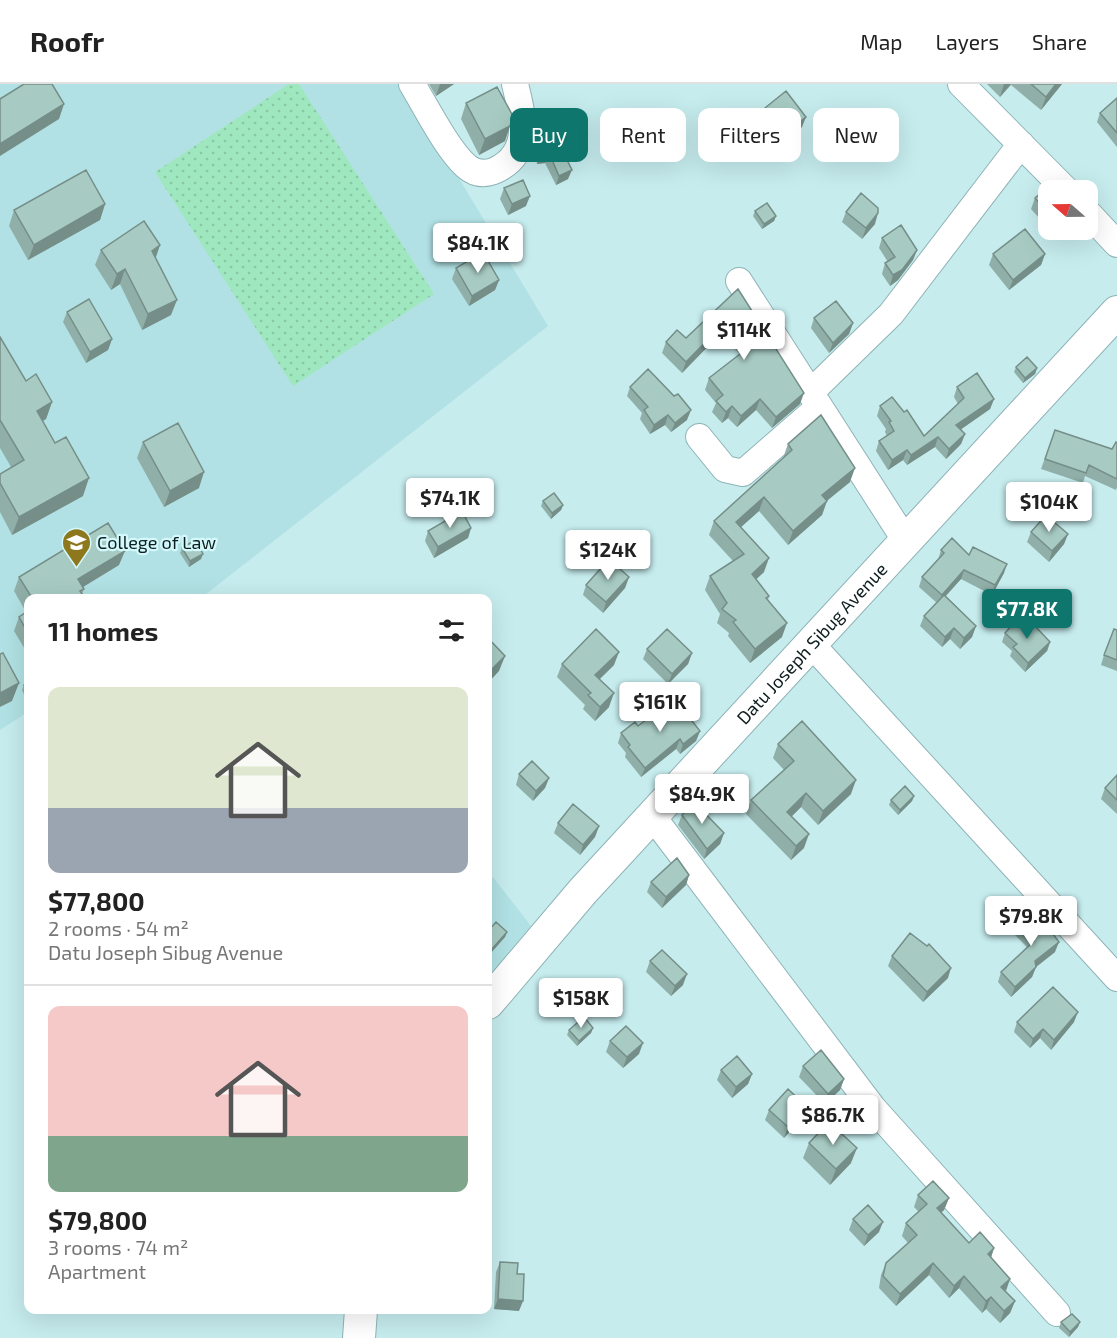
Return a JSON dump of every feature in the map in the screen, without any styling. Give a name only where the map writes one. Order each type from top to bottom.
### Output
[{"type":"main road","name":"Datu Joseph Sibug Avenue","points":[[492,994],[546,931],[907,543],[1117,312]]},
{"type":"main road","points":[[359,1338],[361,1314]]},
{"type":"street","points":[[412,84],[458,157],[476,173],[488,174],[505,166],[515,155],[521,143],[522,118],[515,84]]},
{"type":"street","points":[[961,84],[1056,180]]},
{"type":"street","points":[[699,437],[725,469],[733,473],[743,473],[815,400],[891,314],[1021,144]]},
{"type":"street","points":[[1098,224],[1117,244]]},
{"type":"street","points":[[739,281],[907,543]]},
{"type":"street","points":[[812,645],[1117,978]]},
{"type":"street","points":[[653,817],[786,997],[873,1108],[1057,1312]]},
{"type":"shaded area","points":[[0,84],[402,84],[548,326],[206,594],[24,594],[24,715],[0,730]]},
{"type":"shaded area","points":[[492,878],[531,926],[492,972]]},
{"type":"green space","points":[[289,84],[299,84],[434,294],[293,386],[155,172]]},
{"type":"building","points":[[24,84],[52,84],[64,104],[0,144],[0,99]]},
{"type":"building","points":[[1031,84],[1056,84],[1046,97]]},
{"type":"building","points":[[497,87],[510,111],[510,126],[485,139],[466,103]]},
{"type":"building","points":[[786,91],[799,108],[765,108]]},
{"type":"building","points":[[1117,98],[1117,133],[1100,113]]},
{"type":"building","points":[[801,110],[806,117],[801,121]]},
{"type":"building","points":[[553,162],[568,162],[572,170],[559,176]]},
{"type":"building","points":[[86,170],[105,204],[34,245],[14,210]]},
{"type":"building","points":[[523,180],[530,196],[512,204],[504,188]]},
{"type":"building","points":[[861,193],[878,208],[878,213],[866,228],[846,212]]},
{"type":"building","points":[[767,203],[776,216],[764,224],[755,211]]},
{"type":"building","points":[[144,221],[160,245],[152,251],[177,300],[148,314],[125,269],[117,274],[101,250]]},
{"type":"building","points":[[901,225],[917,250],[902,270],[893,275],[885,263],[895,257],[882,238]]},
{"type":"building","points":[[1025,229],[1045,254],[1013,280],[993,254]]},
{"type":"building","points":[[483,252],[499,280],[472,296],[456,268]]},
{"type":"building","points":[[738,289],[804,393],[776,417],[760,399],[741,416],[732,406],[726,412],[716,401],[723,395],[709,378],[749,347],[724,323],[686,362],[666,342],[677,330],[686,338]]},
{"type":"building","points":[[89,299],[112,339],[90,352],[67,312]]},
{"type":"building","points":[[836,301],[853,323],[833,343],[814,318]]},
{"type":"building","points":[[0,337],[26,381],[36,374],[52,402],[37,411],[55,443],[66,437],[89,478],[19,517],[0,483],[0,474],[24,460],[0,420]]},
{"type":"building","points":[[1027,357],[1037,368],[1025,378],[1016,367]]},
{"type":"building","points":[[648,369],[674,396],[678,394],[691,410],[675,423],[668,415],[654,425],[644,410],[648,407],[630,387]]},
{"type":"building","points":[[977,373],[994,399],[956,425],[965,434],[949,449],[938,437],[911,455],[907,450],[892,460],[879,441],[894,431],[889,422],[891,421],[880,406],[892,397],[904,412],[907,410],[924,436],[964,398],[957,387]]},
{"type":"building","points":[[821,415],[855,468],[822,495],[827,501],[793,531],[764,497],[736,522],[769,558],[752,574],[769,596],[766,598],[787,623],[755,649],[733,622],[736,620],[722,609],[727,603],[710,576],[744,554],[714,521],[792,450],[788,444]]},
{"type":"building","points":[[178,423],[204,472],[170,491],[143,442]]},
{"type":"building","points":[[1055,430],[1112,449],[1116,442],[1117,479],[1089,465],[1086,473],[1045,459]]},
{"type":"building","points":[[554,493],[563,505],[552,513],[543,501]]},
{"type":"building","points":[[462,511],[471,528],[438,547],[428,531]]},
{"type":"building","points":[[1046,515],[1068,534],[1052,551],[1031,532]]},
{"type":"building","points":[[108,523],[125,551],[78,579],[84,589],[80,591],[82,594],[30,594],[19,577]]},
{"type":"building","points":[[952,538],[969,555],[973,547],[1007,564],[995,585],[964,570],[942,595],[922,577],[944,553],[941,550]]},
{"type":"building","points":[[195,540],[203,554],[190,561],[182,548]]},
{"type":"building","points":[[609,559],[629,577],[606,602],[586,585]]},
{"type":"building","points":[[944,595],[976,626],[964,638],[954,628],[945,637],[924,616]]},
{"type":"building","points":[[24,614],[24,626],[19,617]]},
{"type":"building","points":[[1018,618],[1031,630],[1035,626],[1050,642],[1028,663],[1013,647],[1017,644],[1005,633]]},
{"type":"building","points":[[596,629],[619,652],[595,675],[614,693],[600,707],[588,695],[591,693],[562,664]]},
{"type":"building","points":[[667,629],[692,653],[672,674],[647,649]]},
{"type":"building","points":[[1114,629],[1117,630],[1117,660],[1104,655]]},
{"type":"building","points":[[492,642],[505,656],[492,669]]},
{"type":"building","points":[[3,653],[19,683],[0,693],[0,654]]},
{"type":"building","points":[[674,698],[700,731],[683,744],[680,739],[645,768],[628,747],[630,745],[621,733],[635,722],[638,726]]},
{"type":"building","points":[[802,721],[856,780],[823,811],[806,793],[787,812],[809,834],[796,846],[751,800],[794,761],[778,744]]},
{"type":"building","points":[[532,761],[549,778],[536,791],[519,774]]},
{"type":"building","points":[[1117,775],[1117,800],[1105,788]]},
{"type":"building","points":[[905,786],[914,796],[900,810],[891,800]]},
{"type":"building","points":[[694,802],[724,833],[707,849],[682,815]]},
{"type":"building","points":[[573,804],[599,826],[583,845],[558,823]]},
{"type":"building","points":[[677,858],[689,875],[666,897],[651,882]]},
{"type":"building","points":[[1035,907],[1053,926],[1050,930],[1059,942],[1035,961],[1036,967],[1015,987],[1001,972],[1034,941],[1018,924]]},
{"type":"building","points":[[496,922],[507,932],[492,949],[492,926]]},
{"type":"building","points":[[910,933],[927,946],[929,944],[951,968],[927,992],[892,956]]},
{"type":"building","points":[[662,950],[687,974],[675,986],[650,961]]},
{"type":"building","points":[[1053,987],[1078,1012],[1054,1040],[1043,1029],[1033,1039],[1017,1022]]},
{"type":"building","points":[[584,1017],[593,1028],[579,1041],[569,1030]]},
{"type":"building","points":[[626,1026],[643,1043],[627,1057],[610,1041]]},
{"type":"building","points":[[821,1050],[844,1079],[828,1094],[803,1066]]},
{"type":"building","points":[[737,1056],[752,1074],[736,1087],[721,1070]]},
{"type":"building","points":[[788,1089],[807,1107],[788,1127],[769,1110]]},
{"type":"building","points":[[829,1122],[857,1148],[836,1169],[809,1143]]},
{"type":"building","points":[[933,1181],[949,1198],[937,1208],[969,1243],[980,1232],[994,1248],[988,1254],[1010,1279],[1001,1287],[1015,1301],[1004,1311],[991,1297],[986,1301],[964,1276],[954,1286],[933,1263],[900,1294],[883,1276],[886,1263],[917,1235],[906,1223],[927,1204],[918,1195]]},
{"type":"building","points":[[868,1205],[883,1222],[868,1235],[853,1219]]},
{"type":"building","points":[[500,1262],[518,1263],[517,1274],[524,1274],[523,1301],[498,1299]]},
{"type":"building","points":[[1072,1314],[1080,1322],[1070,1332],[1061,1322]]},
{"type":"place","name":"College of Law","points":[[76,568]]}]
